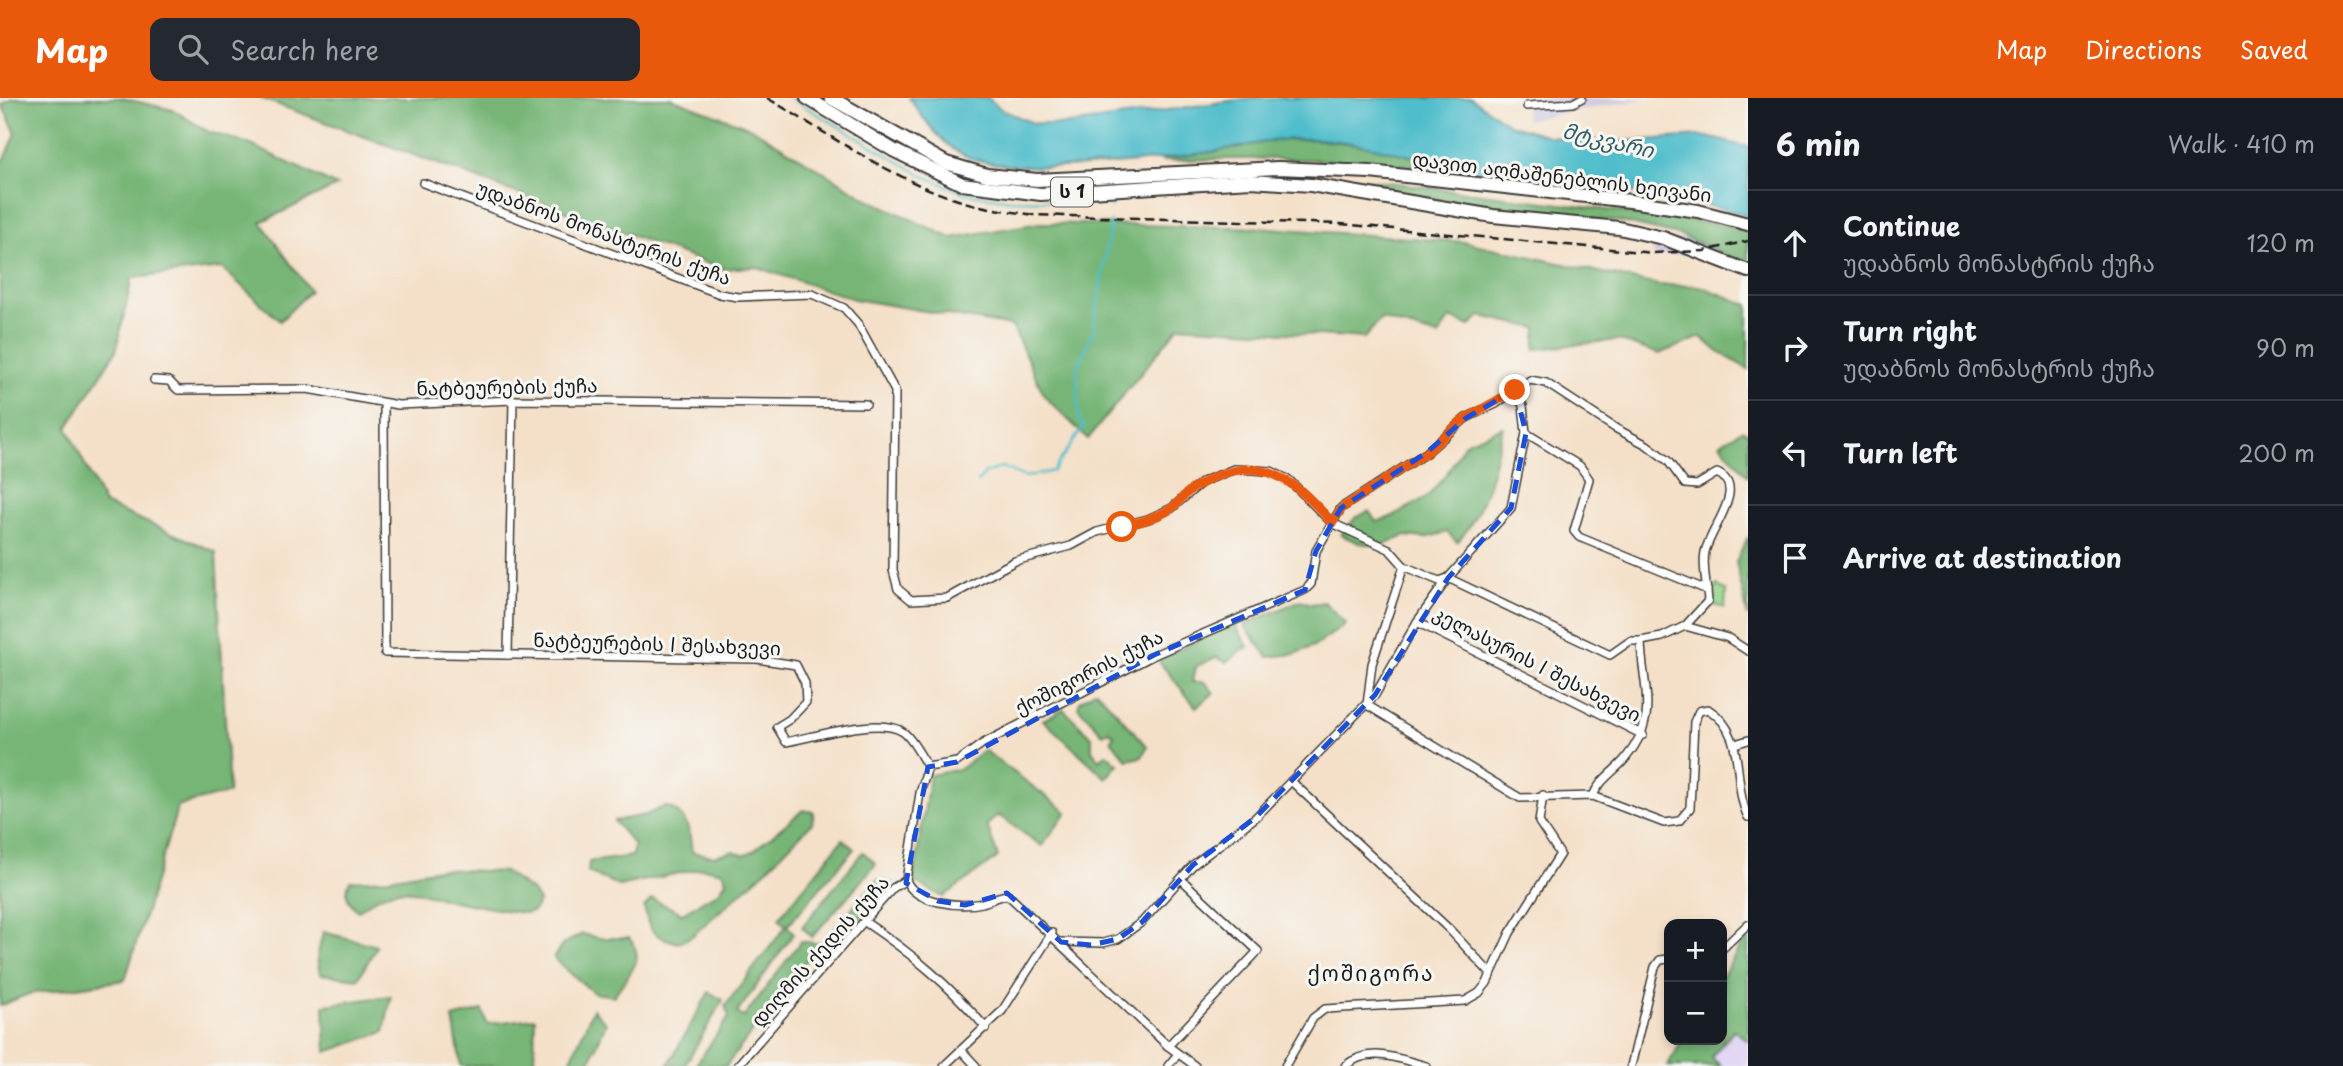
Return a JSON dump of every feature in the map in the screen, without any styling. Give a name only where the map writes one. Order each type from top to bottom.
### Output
[{"type":"highway","name":"ს 1","points":[[807,98],[943,176],[962,184],[1041,194],[1251,181],[1360,192],[1493,216],[1619,228],[1663,238],[1748,271]]},
{"type":"highway","name":"დავით აღმაშენებლის ხეივანი","points":[[831,98],[946,163],[988,175],[1037,180],[1278,167],[1370,172],[1630,201],[1698,211],[1748,225]]},
{"type":"street","points":[[1527,106],[1573,103],[1582,98]]},
{"type":"street","name":"უდაბნოს მონასტერის ქუჩა","points":[[423,183],[720,294],[738,297],[812,294],[844,308],[858,324],[895,391],[897,476],[893,570],[898,589],[911,600],[947,598],[1015,561],[1071,545],[1097,532],[1148,519],[1172,508],[1202,482],[1234,469],[1271,471],[1289,480],[1332,523]]},
{"type":"street","name":"ნატბეურების ქუჩა","points":[[154,380],[169,381],[177,390],[307,389],[384,404],[513,400],[866,404]]},
{"type":"street","name":"ქოშიგორის ქუჩა","points":[[928,767],[957,762],[982,744],[1154,654],[1305,590],[1311,584],[1316,551],[1342,508],[1426,453],[1460,422],[1530,380],[1546,383],[1647,445],[1668,461],[1685,484],[1697,485],[1717,473],[1732,484],[1732,500],[1715,527],[1704,554],[1707,590]]},
{"type":"street","points":[[1061,942],[1091,945],[1118,939],[1142,922],[1192,865],[1256,817],[1367,705],[1448,578],[1511,508],[1526,433],[1523,406],[1515,390]]},
{"type":"street","points":[[508,655],[513,400]]},
{"type":"street","name":"ნატბეურების I შესახვევი","points":[[384,404],[385,653],[757,659],[796,664],[805,683],[806,702],[790,719],[777,727],[786,742],[860,727],[892,727],[905,732],[928,767]]},
{"type":"street","points":[[1332,523],[1388,549],[1404,566],[1439,582],[1448,578],[1610,655],[1630,641],[1662,638],[1685,626],[1708,601],[1707,590],[1579,537],[1574,531],[1589,479],[1580,466],[1526,433]]},
{"type":"street","points":[[1367,705],[1372,664],[1404,566]]},
{"type":"street","name":"კელასურის I შესახვევი","points":[[1418,622],[1643,735]]},
{"type":"street","points":[[1685,626],[1728,638],[1748,652]]},
{"type":"street","points":[[1594,796],[1597,785],[1626,758],[1643,735],[1649,699],[1641,641]]},
{"type":"street","points":[[1367,705],[1520,798],[1543,795],[1594,796],[1664,823],[1679,821],[1690,808],[1694,722],[1699,711],[1709,709],[1719,716],[1735,744],[1748,817]]},
{"type":"street","points":[[1735,744],[1748,740]]},
{"type":"street","points":[[906,880],[920,793],[928,767]]},
{"type":"street","points":[[1291,781],[1450,930],[1491,974]]},
{"type":"street","points":[[1285,1066],[1313,1018],[1325,1009],[1465,1001],[1479,993],[1510,933],[1560,854],[1539,822],[1543,795]]},
{"type":"street","points":[[1168,1046],[1258,951],[1181,879]]},
{"type":"street","name":"დიღმის ქედის ქუჩა","points":[[737,1066],[893,888],[906,880],[912,890],[939,901],[979,904],[1008,895],[1052,933],[1168,1046],[1195,1066]]},
{"type":"street","points":[[865,922],[904,948],[950,986],[986,1028]]},
{"type":"street","points":[[1727,946],[1748,924]]},
{"type":"street","points":[[944,1066],[986,1028],[1021,985],[1052,933]]},
{"type":"street","points":[[1631,1066],[1655,967],[1660,960],[1664,960]]},
{"type":"street","points":[[962,1051],[976,1066]]},
{"type":"street","points":[[1168,1066],[1178,1054]]},
{"type":"street","points":[[1345,1066],[1364,1055],[1385,1055],[1426,1066]]},
{"type":"highlighted area","points":[[1515,390],[1526,433],[1511,508],[1448,578],[1375,695],[1256,817],[1193,865],[1142,922],[1118,939],[1091,945],[1061,942],[1007,893],[965,905],[938,901],[906,883],[928,767],[957,762],[1154,655],[1305,590],[1316,551],[1341,508],[1426,453],[1466,418]]},
{"type":"shaded area","points":[[1525,98],[1649,98],[1526,120]]},
{"type":"shaded area","points":[[1748,231],[1748,245],[1713,253],[1653,255],[1654,242]]},
{"type":"shaded area","points":[[1734,1029],[1748,1041],[1748,1066],[1721,1066],[1710,1057],[1720,1045],[1727,1045],[1727,1037]]},
{"type":"green space","points":[[12,98],[122,98],[173,110],[209,132],[249,144],[337,186],[261,222],[310,291],[280,321],[222,268],[132,278],[116,351],[67,428],[104,504],[216,552],[229,793],[178,806],[125,980],[28,994],[0,1006],[0,164],[6,157],[16,133],[2,105]]},
{"type":"green space","points":[[260,98],[671,98],[751,128],[868,199],[951,238],[1039,223],[1270,228],[1465,242],[1658,285],[1700,286],[1748,305],[1748,369],[1717,351],[1701,337],[1659,354],[1618,340],[1535,349],[1537,328],[1480,316],[1470,326],[1450,318],[1438,336],[1381,319],[1364,338],[1179,326],[1088,439],[1045,397],[1012,326],[854,299],[756,267],[722,269]]},
{"type":"green space","points":[[1309,139],[1378,146],[1474,171],[1472,174],[1318,160],[1163,161],[1161,157],[1270,141]]},
{"type":"green space","points":[[1363,179],[1727,225],[1748,233],[1748,264],[1683,236],[1621,222],[1519,212],[1359,185]]},
{"type":"green space","points":[[1503,427],[1492,473],[1481,503],[1467,530],[1457,542],[1447,532],[1425,538],[1405,536],[1381,546],[1359,543],[1341,535],[1355,518],[1369,511],[1376,522],[1394,516],[1428,496],[1446,475],[1465,443]]},
{"type":"green space","points":[[1742,430],[1748,433],[1748,476],[1720,444]]},
{"type":"green space","points":[[1748,537],[1748,617],[1736,562]]},
{"type":"green space","points":[[1717,585],[1726,591],[1725,608],[1711,604]]},
{"type":"green space","points":[[1301,600],[1310,604],[1324,602],[1346,624],[1316,645],[1295,654],[1268,657],[1244,625]]},
{"type":"green space","points":[[1234,623],[1248,647],[1226,662],[1216,657],[1195,667],[1192,682],[1205,682],[1214,693],[1196,707],[1158,660]]},
{"type":"green space","points":[[1096,690],[1147,746],[1142,757],[1127,760],[1111,740],[1114,735],[1109,731],[1103,734],[1078,707],[1080,701]]},
{"type":"green space","points":[[1063,709],[1092,737],[1092,750],[1099,760],[1106,754],[1118,764],[1106,778],[1043,720]]},
{"type":"green space","points":[[984,750],[1067,812],[1042,846],[998,815],[987,825],[998,857],[943,897],[913,881],[930,775],[960,769]]},
{"type":"green space","points":[[665,806],[683,818],[689,830],[692,852],[713,856],[733,851],[744,855],[753,851],[803,810],[814,812],[812,823],[766,870],[691,937],[678,943],[654,932],[648,923],[644,907],[652,899],[682,913],[720,891],[726,881],[723,872],[703,868],[619,886],[588,872],[589,862],[632,856],[634,845],[614,821],[646,815]]},
{"type":"green space","points":[[843,839],[854,849],[787,926],[794,933],[737,1013],[744,1017],[801,941],[821,944],[877,880],[892,883],[819,965],[809,957],[726,1066],[695,1066],[729,1017],[725,1006],[786,926],[779,918]]},
{"type":"green space","points":[[863,852],[876,864],[812,937],[802,927]]},
{"type":"green space","points":[[438,869],[505,872],[533,892],[539,901],[534,911],[524,913],[402,890],[383,895],[358,911],[348,897],[350,881],[384,879]]},
{"type":"green space","points":[[323,932],[377,946],[358,979],[320,974],[317,958]]},
{"type":"green space","points":[[1748,933],[1748,1041],[1734,1030],[1727,1038],[1727,969]]},
{"type":"green space","points":[[582,934],[599,938],[629,938],[634,946],[637,954],[634,967],[614,996],[594,993],[555,960],[554,957],[563,944]]},
{"type":"green space","points":[[709,992],[723,1000],[685,1065],[668,1065]]},
{"type":"green space","points":[[391,996],[384,1032],[326,1052],[324,1005]]},
{"type":"green space","points":[[593,1009],[606,1023],[588,1066],[568,1066]]},
{"type":"green space","points":[[482,1010],[487,1024],[535,1018],[534,1066],[461,1066],[453,1018]]},
{"type":"green space","points":[[1680,1045],[1721,1045],[1711,1057],[1721,1066],[1667,1066]]},
{"type":"water","points":[[909,98],[988,98],[1002,110],[1033,123],[1063,125],[1251,98],[1471,98],[1509,124],[1548,136],[1611,142],[1703,136],[1748,147],[1748,216],[1657,196],[1478,173],[1359,144],[1310,139],[1271,141],[1205,153],[1085,166],[992,163],[968,157],[950,147]]},
{"type":"waterway","points":[[790,98],[924,176],[964,193],[1011,200],[1110,202]]},
{"type":"waterway","points":[[1110,199],[1111,207]]},
{"type":"waterway","points":[[977,482],[986,473],[1002,467],[1025,477],[1053,471],[1084,426],[1079,420],[1077,369],[1093,331],[1111,222]]},
{"type":"railway","points":[[767,98],[859,153],[930,190],[975,205],[1034,215],[1341,224],[1653,253],[1704,251],[1748,241]]},
{"type":"district","name":"ქოშიგორა","points":[[1371,974]]},
{"type":"route","points":[[1122,527],[1172,508],[1187,492],[1202,482],[1234,469],[1250,468],[1271,471],[1289,480],[1332,523],[1342,508],[1426,453],[1460,422],[1496,404],[1515,390]]},
{"type":"water label","name":"მტკვარი","points":[[1608,141]]}]
